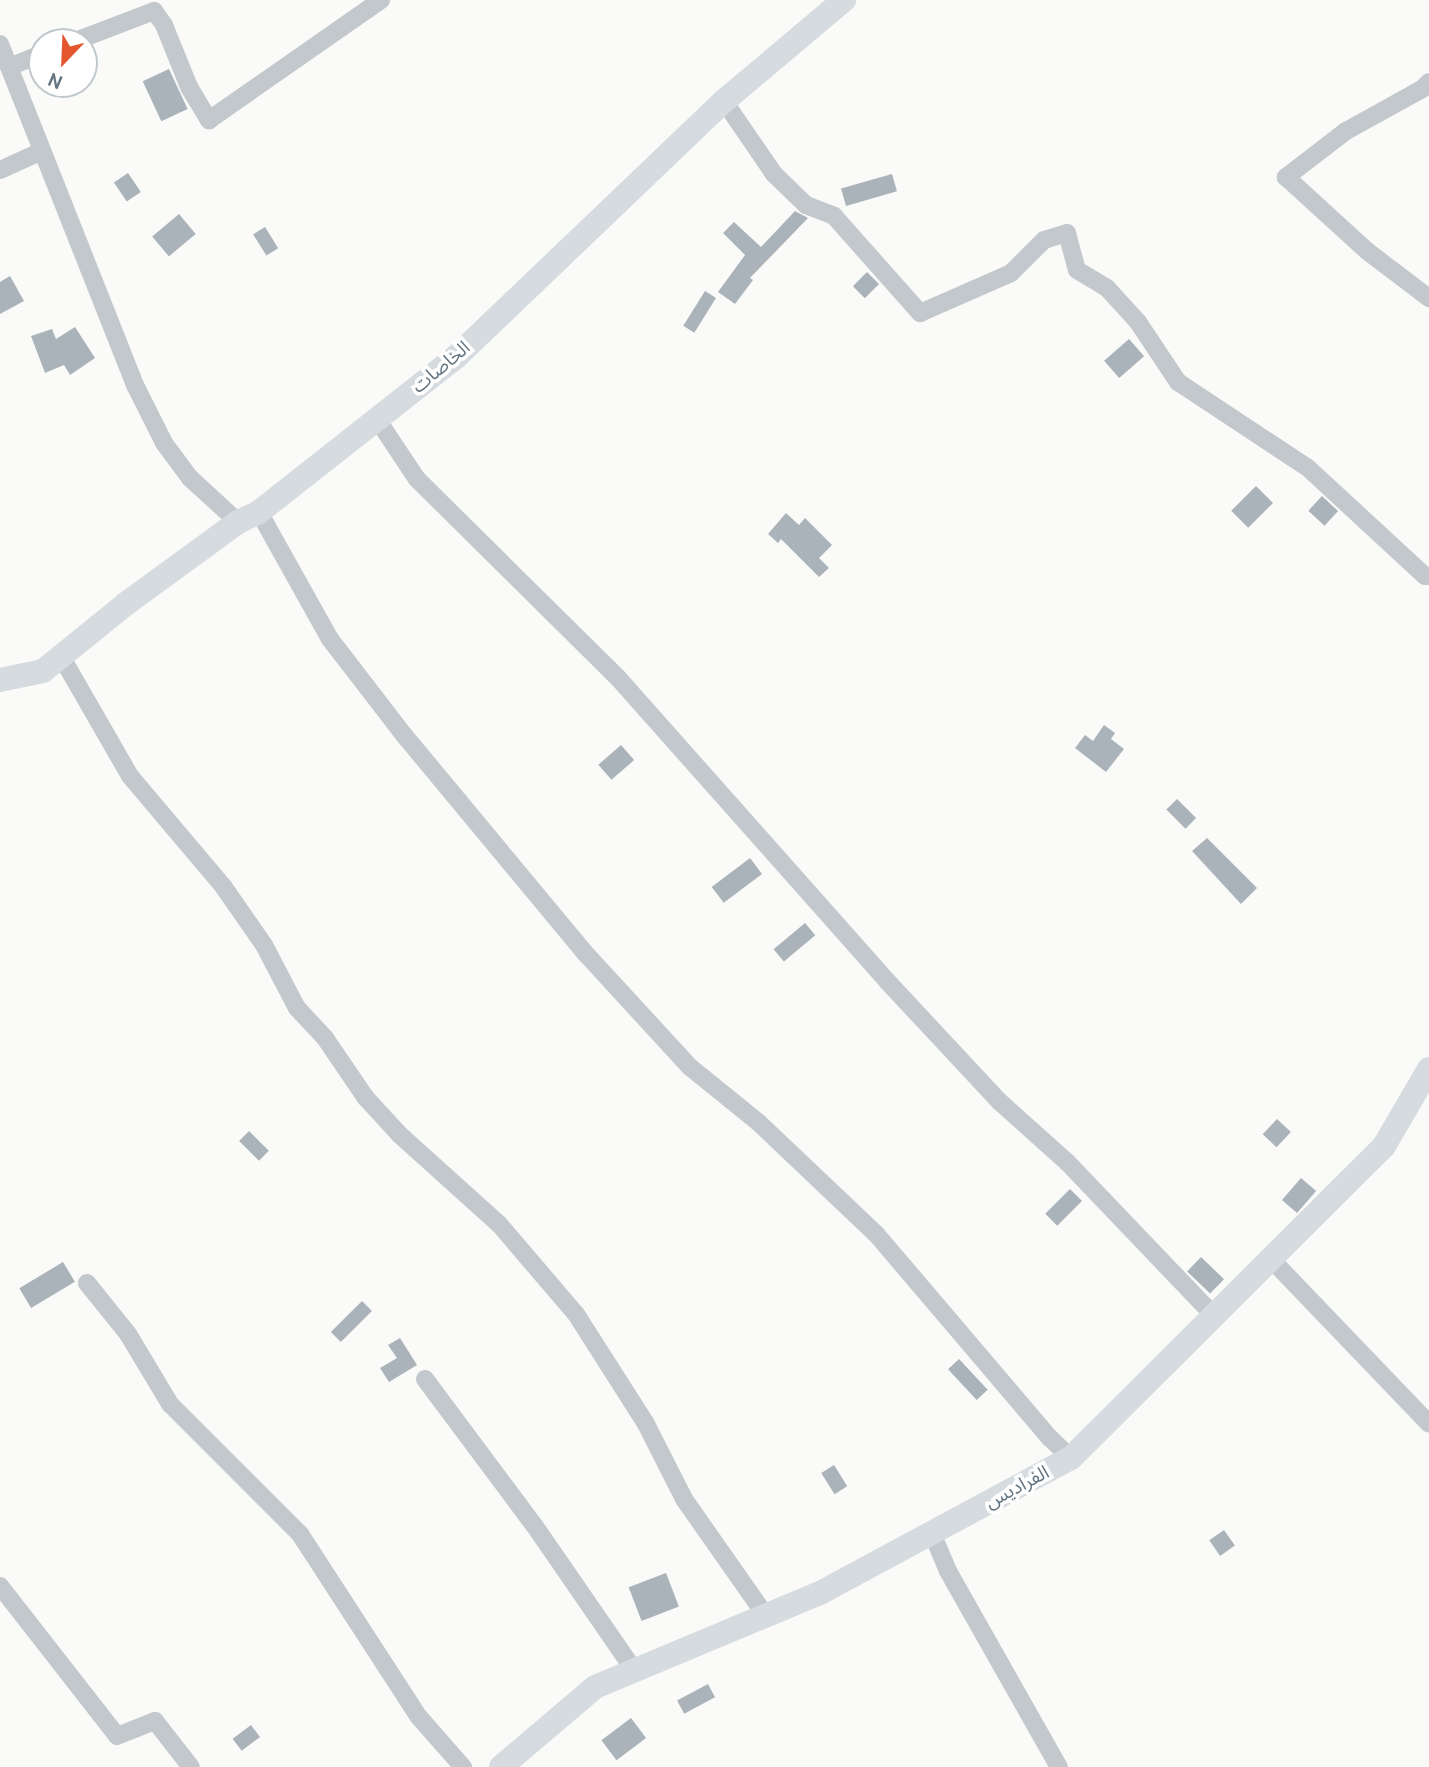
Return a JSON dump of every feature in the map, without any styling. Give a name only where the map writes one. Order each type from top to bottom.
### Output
[{"type":"street","points":[[98,31],[154,5],[189,87],[209,120],[380,0]]},
{"type":"street","name":"الخاصات","points":[[0,680],[43,671],[127,603],[249,517],[456,357],[724,101],[844,0]]},
{"type":"street","points":[[0,44],[136,387],[164,443],[190,478],[249,517],[330,639],[404,735],[586,954],[690,1068],[758,1122],[877,1235],[1050,1438],[1071,1458]]},
{"type":"street","points":[[9,67],[28,60]]},
{"type":"street","points":[[1429,82],[1422,89],[1346,131],[1286,177],[1367,251],[1429,298]]},
{"type":"street","points":[[724,101],[774,174],[806,205],[834,216],[920,313],[1011,273],[1044,240],[1067,233],[1077,270],[1107,288],[1130,314],[1178,382],[1308,468],[1424,576],[1429,576]]},
{"type":"street","points":[[0,170],[43,151]]},
{"type":"street","points":[[377,419],[417,479],[619,679],[887,981],[1000,1101],[1068,1163],[1214,1315]]},
{"type":"street","points":[[61,656],[131,776],[223,886],[264,945],[297,1008],[326,1038],[366,1097],[401,1135],[499,1224],[576,1314],[646,1424],[684,1499],[766,1616]]},
{"type":"street","name":"الفراديس","points":[[501,1767],[594,1687],[820,1594],[1071,1458],[1384,1146],[1429,1069]]},
{"type":"street","points":[[1271,1259],[1429,1424]]},
{"type":"street","points":[[87,1283],[128,1334],[170,1404],[300,1534],[419,1717],[463,1767]]},
{"type":"street","points":[[425,1379],[534,1525],[634,1670]]},
{"type":"street","points":[[932,1533],[948,1571],[1059,1767]]},
{"type":"street","points":[[0,1586],[117,1737],[155,1721],[191,1767]]},
{"type":"building","points":[[169,69],[188,109],[161,121],[143,81]]},
{"type":"building","points":[[128,173],[141,192],[127,202],[114,183]]},
{"type":"building","points":[[892,174],[897,191],[846,206],[841,189]]},
{"type":"building","points":[[795,211],[808,218],[750,278],[753,280],[735,304],[718,292],[745,255],[723,233],[734,222],[761,247]]},
{"type":"building","points":[[179,214],[196,234],[169,256],[152,236]]},
{"type":"building","points":[[265,227],[278,248],[266,256],[253,234]]},
{"type":"building","points":[[867,272],[879,284],[865,298],[853,286]]},
{"type":"building","points":[[10,276],[24,301],[0,314],[0,282]]},
{"type":"building","points":[[705,291],[716,298],[694,333],[683,326]]},
{"type":"building","points":[[75,327],[95,358],[70,375],[64,365],[45,373],[31,336],[52,329],[56,339]]},
{"type":"building","points":[[1129,339],[1144,356],[1119,378],[1104,361]]},
{"type":"building","points":[[1256,486],[1273,503],[1248,528],[1231,511]]},
{"type":"building","points":[[1322,496],[1338,511],[1324,526],[1308,511]]},
{"type":"building","points":[[786,513],[799,525],[805,518],[832,545],[819,558],[829,568],[819,577],[781,539],[778,543],[768,534]]},
{"type":"building","points":[[1104,725],[1115,733],[1111,739],[1124,749],[1106,772],[1075,748],[1085,735],[1093,741]]},
{"type":"building","points":[[621,745],[634,760],[611,780],[598,765]]},
{"type":"building","points":[[1177,799],[1196,818],[1185,829],[1166,810]]},
{"type":"building","points":[[1207,838],[1257,888],[1241,904],[1192,851]]},
{"type":"building","points":[[750,858],[762,874],[724,903],[712,887]]},
{"type":"building","points":[[805,923],[815,935],[784,962],[774,949]]},
{"type":"building","points":[[1277,1119],[1291,1132],[1277,1147],[1263,1134]]},
{"type":"building","points":[[249,1131],[269,1151],[259,1161],[239,1141]]},
{"type":"building","points":[[1301,1178],[1316,1191],[1297,1213],[1282,1200]]},
{"type":"building","points":[[1070,1189],[1082,1201],[1057,1226],[1045,1214]]},
{"type":"building","points":[[1201,1257],[1224,1279],[1210,1294],[1187,1271]]},
{"type":"building","points":[[63,1262],[75,1282],[31,1308],[19,1288]]},
{"type":"building","points":[[362,1301],[372,1311],[341,1342],[331,1332]]},
{"type":"building","points":[[400,1338],[417,1365],[389,1382],[380,1368],[397,1358],[388,1345]]},
{"type":"building","points":[[959,1359],[988,1390],[977,1400],[948,1369]]},
{"type":"building","points":[[834,1465],[847,1486],[835,1494],[821,1473]]},
{"type":"building","points":[[1224,1530],[1235,1546],[1220,1556],[1209,1540]]},
{"type":"building","points":[[666,1573],[679,1607],[642,1621],[629,1587]]},
{"type":"building","points":[[708,1684],[715,1697],[684,1714],[677,1700]]},
{"type":"building","points":[[631,1718],[646,1738],[616,1760],[601,1740]]},
{"type":"building","points":[[251,1725],[260,1737],[242,1751],[233,1739]]}]
